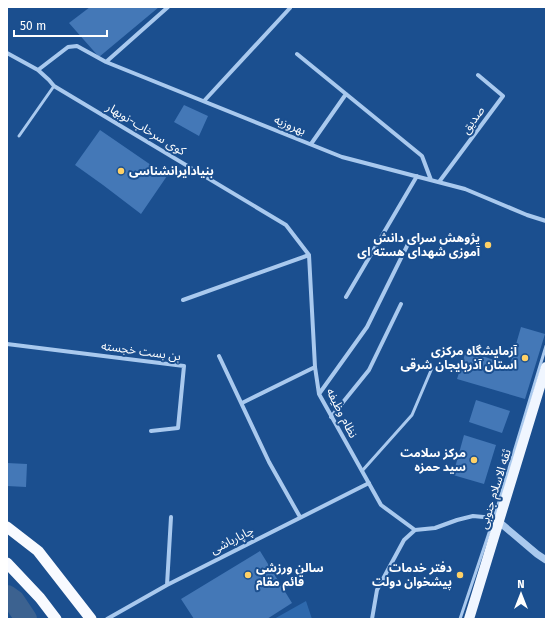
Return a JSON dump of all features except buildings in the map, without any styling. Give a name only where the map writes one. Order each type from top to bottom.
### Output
[{"type":"highway","points":[[7,527],[38,551],[91,619]]},
{"type":"highway","points":[[7,563],[40,598],[56,619]]},
{"type":"main road","name":"ثقه الاسلام جنوبی","points":[[469,619],[496,519],[546,367]]},
{"type":"street","points":[[106,62],[168,7]]},
{"type":"street","points":[[204,101],[290,8]]},
{"type":"street","name":"بهروزیه","points":[[38,70],[68,47],[77,46],[106,62],[342,157],[465,189],[527,215],[546,221]]},
{"type":"street","name":"کوی سرخاب-نوبهار","points":[[7,53],[38,70],[54,86],[286,225],[309,255]]},
{"type":"street","points":[[297,54],[422,156],[431,180]]},
{"type":"street","name":"صدیق","points":[[440,182],[503,96],[478,75]]},
{"type":"street","points":[[311,144],[346,94]]},
{"type":"street","points":[[346,297],[416,176]]},
{"type":"street","points":[[318,394],[367,327],[409,242]]},
{"type":"street","points":[[183,300],[309,255]]},
{"type":"street","name":"نظام وظیفه","points":[[309,255],[315,367],[318,394],[381,505],[415,530]]},
{"type":"street","points":[[331,417],[370,370],[401,304]]},
{"type":"street","name":"بن بست خجسته","points":[[7,344],[184,366],[178,428],[151,431]]},
{"type":"street","points":[[219,356],[269,462],[300,517]]},
{"type":"street","points":[[242,404],[315,367]]},
{"type":"street","name":"چاپارباشی","points":[[107,619],[166,585],[369,483]]},
{"type":"street","points":[[372,619],[377,590],[404,540],[415,530],[435,528],[473,516],[496,519],[546,560]]},
{"type":"street","points":[[166,585],[171,517]]},
{"type":"lane","points":[[18,136],[54,86]]},
{"type":"lane","points":[[460,619],[496,519],[546,346]]},
{"type":"lane","points":[[362,471],[412,415],[432,368]]},
{"type":"shaded area","points":[[306,601],[312,619],[274,619]]},
{"type":"waterway","points":[[7,596],[14,601],[26,619]]},
{"type":"place","name":"بنیادایرانشناسی","points":[[121,171]]},
{"type":"place","name":"پژوهش سرای دانش آموزی شهدای هسته ای","points":[[488,245]]},
{"type":"place","name":"آزمایشگاه مرکزی استان آذربایجان شرقی","points":[[525,358]]},
{"type":"place","name":"مرکز سلامت سید حمزه","points":[[474,460]]},
{"type":"place","name":"سالن ورزشی قائم مقام","points":[[248,575]]},
{"type":"place","name":"دفتر خدمات پیشخوان دولت","points":[[460,575]]}]
